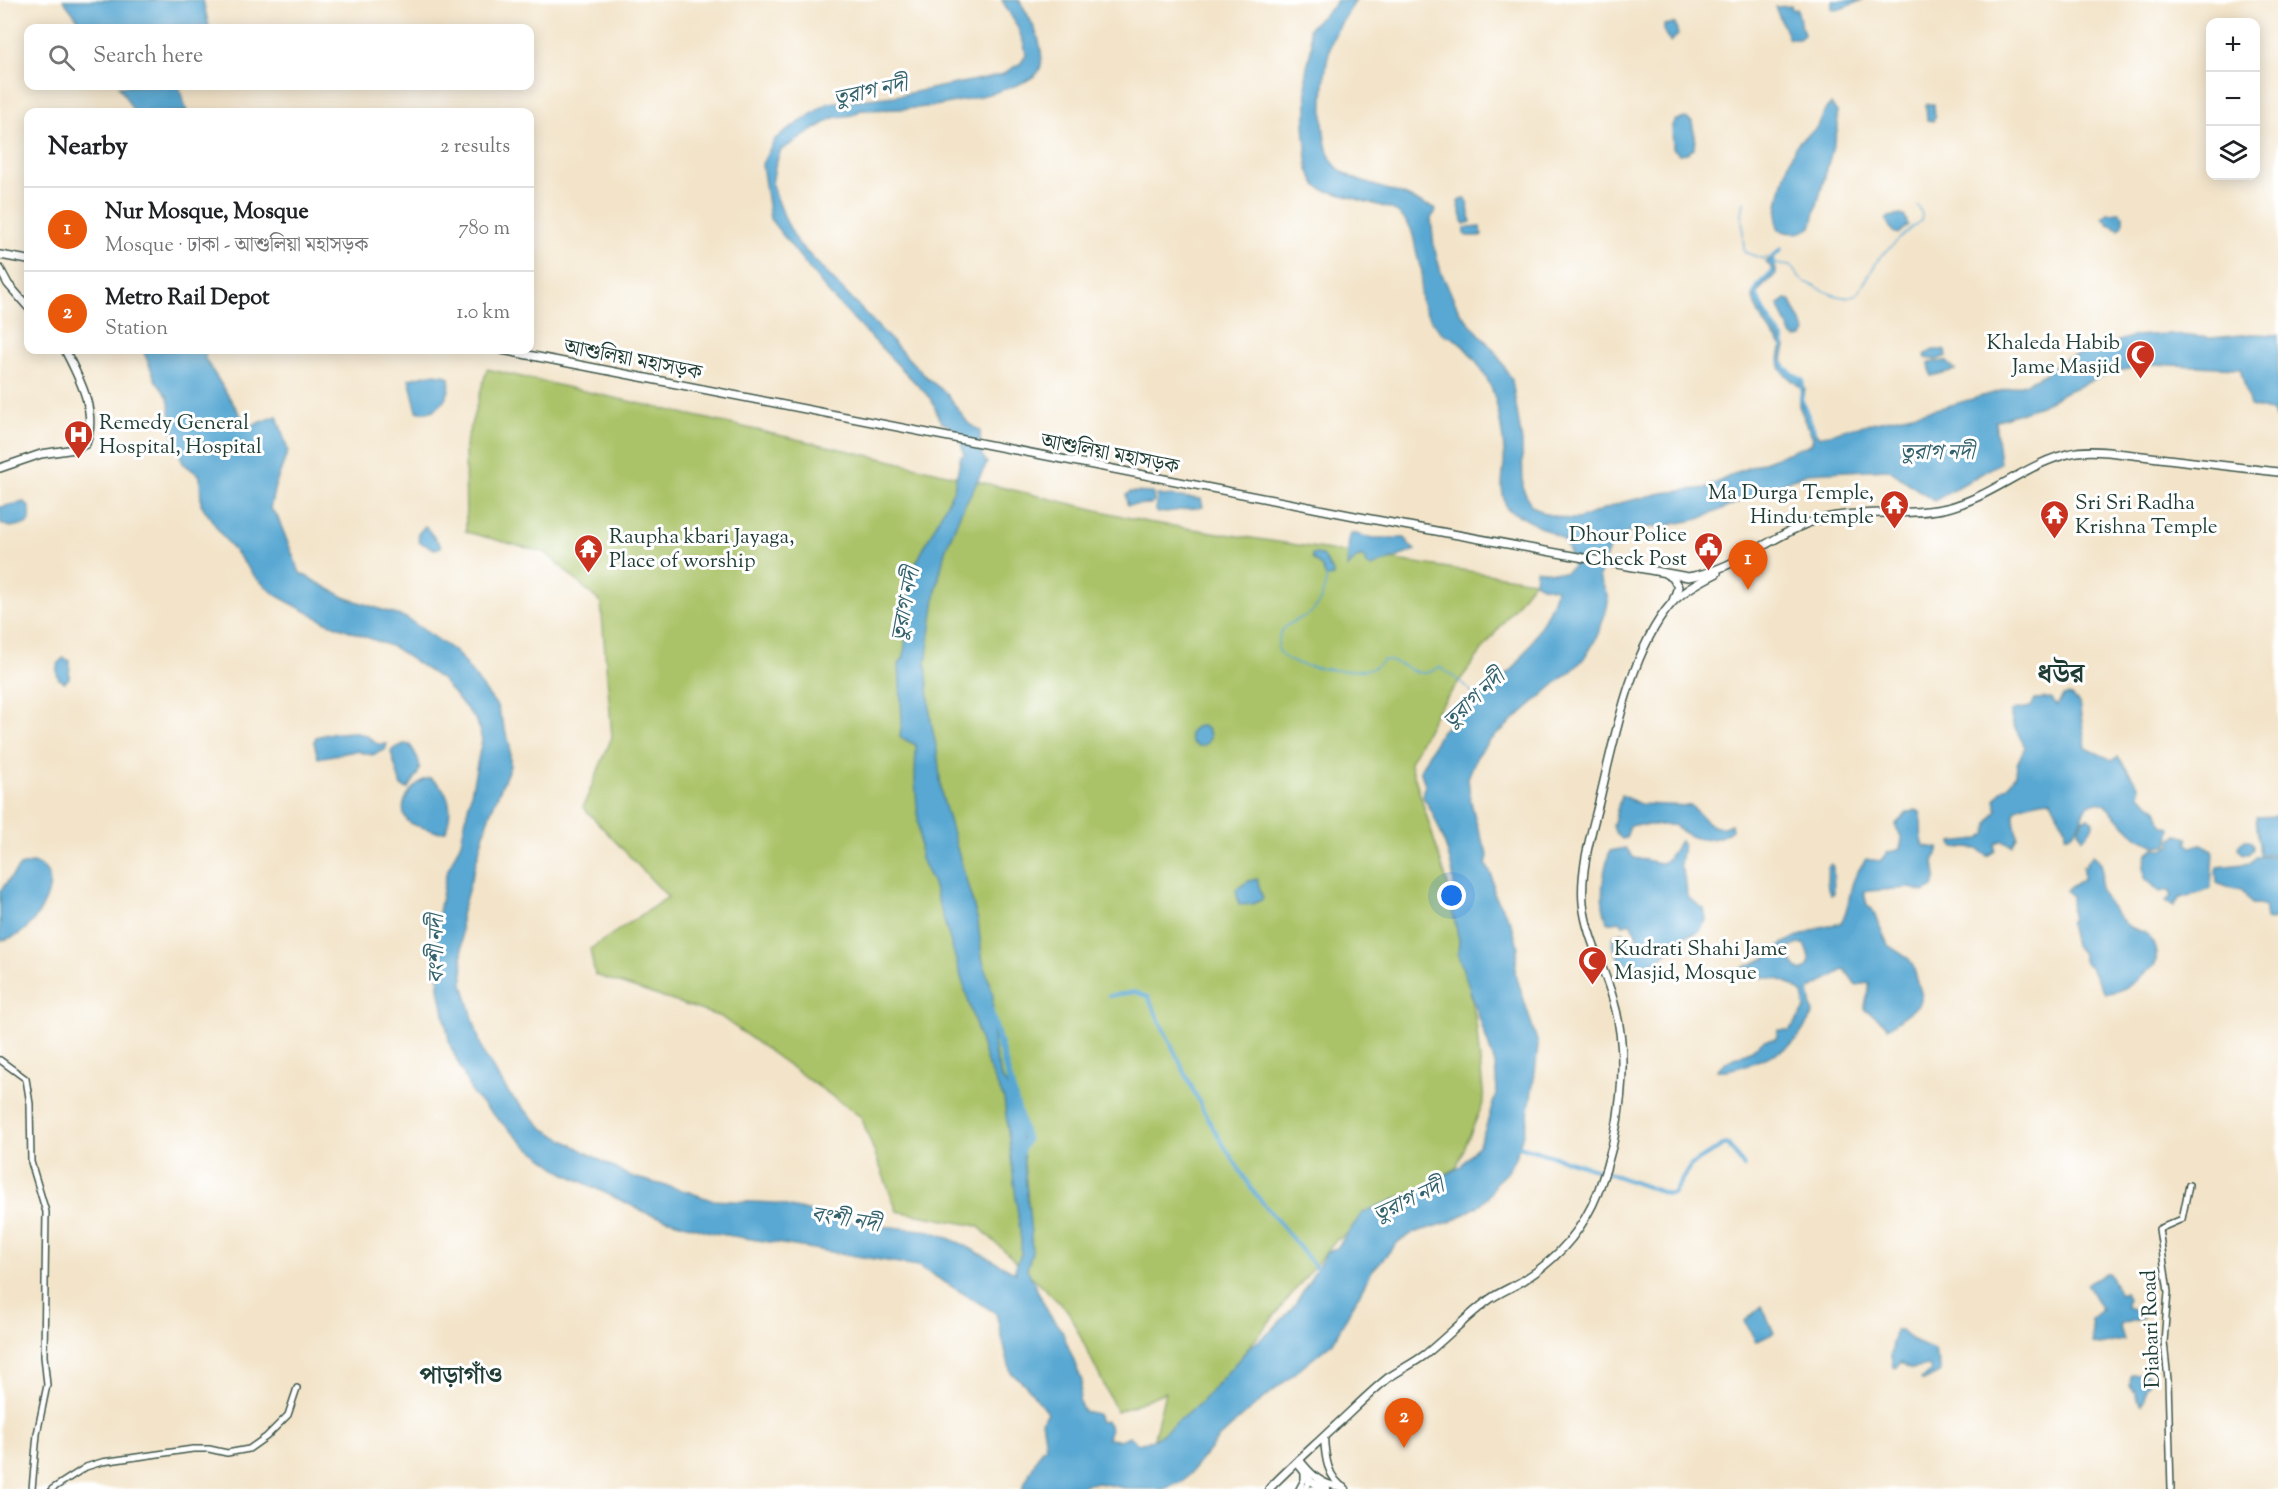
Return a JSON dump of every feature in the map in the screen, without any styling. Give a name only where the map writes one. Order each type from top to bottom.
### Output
[{"type":"highway","points":[[0,255],[24,259]]},
{"type":"highway","points":[[0,268],[8,284],[24,302]]},
{"type":"highway","points":[[0,468],[41,454],[75,449],[86,444],[89,415],[85,392],[82,381],[67,354]]},
{"type":"highway","name":"আশুলিয়া মহাসড়ক","points":[[522,354],[959,441],[1688,577],[1713,571],[1742,558]]},
{"type":"highway","points":[[1671,603],[1694,586],[1742,558],[1793,530],[1822,519],[1845,515],[1950,507],[2073,453],[2108,452],[2278,472]]},
{"type":"highway","points":[[1269,1489],[1390,1377],[1423,1356],[1492,1298],[1528,1278],[1555,1256],[1578,1233],[1592,1205],[1608,1160],[1619,1114],[1620,1040],[1614,1002],[1583,906],[1584,873],[1622,709],[1645,648],[1678,587],[1673,578],[1662,572]]},
{"type":"main road","points":[[1324,1437],[1331,1473],[1344,1488]]},
{"type":"main road","points":[[1298,1461],[1309,1481],[1324,1488]]},
{"type":"main road","points":[[1309,1481],[1344,1488]]},
{"type":"street","points":[[0,1060],[26,1079],[30,1104],[31,1162],[46,1212],[44,1348],[47,1385],[37,1434],[32,1489]]},
{"type":"street","name":"Diabari Road","points":[[2171,1489],[2168,1380],[2164,1342],[2168,1292],[2158,1229],[2182,1219],[2189,1185]]},
{"type":"street","points":[[52,1489],[86,1467],[102,1462],[193,1449],[209,1449],[227,1453],[249,1449],[266,1437],[288,1415],[297,1388]]},
{"type":"street","points":[[1299,1489],[1304,1480],[1309,1481],[1304,1489]]},
{"type":"green space","points":[[487,369],[880,458],[1147,522],[1534,581],[1437,711],[1410,762],[1456,911],[1476,1023],[1484,1101],[1456,1168],[1335,1241],[1145,1475],[1165,1392],[1117,1412],[1068,1311],[978,1226],[897,1211],[861,1117],[721,1017],[595,975],[590,949],[668,897],[583,807],[612,737],[601,603],[546,553],[466,532],[465,446]]},
{"type":"water","points":[[63,0],[203,0],[208,24],[82,24]]},
{"type":"water","points":[[1002,0],[1019,0],[1036,33],[1042,60],[1040,69],[1034,76],[1006,89],[951,103],[909,109],[861,110],[852,115],[833,118],[781,150],[775,166],[772,185],[786,221],[798,243],[927,378],[946,393],[968,423],[980,431],[981,454],[987,463],[961,512],[945,551],[936,591],[926,663],[931,722],[937,750],[942,796],[978,921],[982,957],[993,995],[992,1028],[995,1055],[1001,1077],[1018,1101],[1031,1233],[1032,1253],[1027,1269],[1049,1314],[1062,1331],[1082,1381],[1079,1401],[1083,1411],[1097,1414],[1100,1422],[1108,1423],[1110,1429],[1108,1439],[1119,1440],[1130,1436],[1138,1444],[1153,1440],[1200,1403],[1250,1347],[1270,1332],[1292,1309],[1327,1252],[1337,1248],[1363,1212],[1412,1193],[1460,1167],[1479,1144],[1497,1090],[1495,1064],[1458,955],[1459,940],[1451,904],[1454,881],[1451,866],[1441,833],[1423,797],[1425,784],[1420,770],[1435,741],[1443,730],[1459,716],[1468,700],[1476,693],[1490,688],[1497,677],[1511,671],[1538,630],[1556,589],[1535,582],[1536,570],[1564,573],[1572,567],[1572,559],[1563,539],[1507,509],[1502,486],[1503,438],[1493,392],[1470,354],[1458,341],[1441,332],[1423,307],[1420,296],[1422,272],[1412,231],[1405,220],[1392,209],[1321,189],[1308,170],[1304,124],[1307,111],[1306,72],[1312,45],[1309,29],[1337,0],[1356,0],[1335,33],[1328,56],[1323,124],[1329,155],[1335,165],[1349,176],[1435,208],[1436,211],[1431,218],[1434,247],[1441,272],[1459,311],[1496,353],[1512,380],[1522,442],[1523,489],[1531,505],[1546,514],[1578,519],[1620,503],[1662,493],[1706,488],[1740,471],[1811,444],[1813,438],[1799,406],[1802,389],[1782,371],[1779,361],[1782,346],[1763,321],[1754,299],[1753,293],[1771,275],[1771,267],[1765,262],[1774,258],[1776,274],[1759,291],[1759,303],[1767,320],[1786,347],[1783,364],[1805,389],[1801,400],[1802,405],[1820,437],[1944,407],[2025,384],[2046,373],[2064,359],[2134,336],[2168,334],[2211,338],[2252,334],[2278,335],[2278,424],[2273,412],[2250,406],[2240,368],[2151,364],[2113,372],[2065,392],[2043,405],[1995,421],[2000,463],[1934,501],[1888,469],[1807,473],[1699,519],[1633,529],[1610,545],[1599,577],[1607,594],[1608,603],[1589,652],[1577,666],[1487,743],[1476,758],[1468,778],[1477,826],[1488,855],[1486,865],[1492,876],[1494,894],[1510,921],[1518,945],[1515,972],[1538,1044],[1527,1122],[1516,1156],[1507,1172],[1495,1183],[1490,1194],[1480,1205],[1450,1222],[1413,1233],[1399,1241],[1372,1271],[1333,1342],[1217,1440],[1184,1481],[1163,1489],[1130,1489],[1098,1483],[1086,1484],[1079,1489],[1022,1489],[1041,1450],[1046,1446],[1042,1420],[1048,1413],[1025,1384],[1011,1373],[996,1313],[918,1266],[714,1233],[649,1214],[564,1173],[524,1144],[473,1095],[450,1045],[439,988],[436,929],[446,874],[461,842],[482,740],[477,721],[442,680],[393,647],[326,622],[277,596],[256,578],[221,534],[201,504],[200,476],[183,463],[174,437],[168,397],[156,381],[145,354],[205,354],[205,359],[248,427],[277,416],[288,451],[275,486],[270,508],[277,516],[300,573],[344,597],[406,618],[456,652],[497,706],[510,745],[510,766],[489,816],[461,915],[463,984],[483,1053],[510,1095],[544,1129],[629,1176],[711,1200],[774,1203],[861,1224],[931,1231],[962,1244],[1016,1273],[1015,1269],[1021,1254],[1021,1241],[1004,1099],[988,1066],[933,884],[921,859],[915,779],[916,745],[900,737],[902,719],[899,664],[904,657],[911,573],[954,489],[961,456],[965,455],[959,435],[954,429],[941,422],[931,399],[831,296],[770,219],[762,164],[775,139],[828,103],[895,96],[1001,75],[1021,63],[1026,55],[1017,26]]},
{"type":"water","points":[[1832,0],[1862,0],[1835,10],[1832,8]]},
{"type":"water","points":[[1791,6],[1793,10],[1797,9],[1804,35],[1799,39],[1789,39],[1775,7]]},
{"type":"water","points":[[1675,23],[1678,35],[1670,42],[1664,32],[1664,25]]},
{"type":"water","points":[[121,90],[180,90],[186,108],[132,108]]},
{"type":"water","points":[[1831,104],[1837,112],[1838,128],[1811,227],[1795,233],[1779,230],[1777,212],[1779,200],[1794,149],[1817,127],[1826,108]]},
{"type":"water","points":[[1934,104],[1935,118],[1933,121],[1927,120],[1926,105]]},
{"type":"water","points":[[1686,118],[1692,122],[1695,138],[1694,149],[1679,154],[1673,148],[1672,125],[1676,120]]},
{"type":"water","points":[[1466,198],[1471,222],[1464,224],[1458,202]]},
{"type":"water","points":[[2119,212],[2123,215],[2123,225],[2119,229],[2108,224],[2103,217],[2108,213]]},
{"type":"water","points":[[1901,215],[1905,217],[1908,225],[1898,234],[1893,232],[1886,220],[1889,217]]},
{"type":"water","points":[[1480,227],[1482,236],[1464,234],[1465,228]]},
{"type":"water","points":[[1786,299],[1790,300],[1806,332],[1803,337],[1792,336],[1778,305]]},
{"type":"water","points":[[1933,350],[1946,350],[1947,356],[1936,360],[1926,358],[1925,355]]},
{"type":"water","points":[[1946,361],[1955,370],[1931,376],[1929,363]]},
{"type":"water","points":[[430,374],[444,375],[449,378],[450,385],[446,398],[442,404],[431,411],[417,411],[409,379]]},
{"type":"water","points":[[1130,492],[1153,493],[1154,502],[1127,505],[1126,495]]},
{"type":"water","points":[[1157,495],[1201,499],[1203,507],[1158,513],[1156,511]]},
{"type":"water","points":[[24,502],[30,512],[27,524],[10,527],[1,524],[0,507]]},
{"type":"water","points":[[425,526],[441,547],[435,549],[419,542],[418,534]]},
{"type":"water","points":[[1352,533],[1371,538],[1405,538],[1416,550],[1371,567],[1366,564],[1364,557],[1358,557],[1347,568],[1349,538]]},
{"type":"water","points":[[1312,554],[1322,555],[1333,572],[1333,576],[1326,577],[1322,568],[1312,558]]},
{"type":"water","points":[[64,658],[70,661],[69,678],[65,682],[59,679],[57,673],[59,662]]},
{"type":"water","points":[[2063,696],[2072,696],[2079,703],[2086,748],[2112,760],[2118,757],[2120,759],[2139,787],[2139,795],[2157,809],[2162,825],[2171,828],[2168,845],[2156,846],[2136,836],[2105,805],[2098,802],[2088,804],[2077,827],[2065,836],[2066,830],[2051,800],[2023,805],[2015,811],[2017,837],[2012,845],[2002,840],[1995,844],[1995,851],[1987,856],[1978,849],[1953,847],[1952,842],[1980,839],[1987,833],[1988,823],[1997,810],[1995,800],[2016,774],[2017,764],[2025,747],[2014,725],[2011,712],[2031,707],[2035,699],[2051,698],[2057,705]]},
{"type":"water","points":[[1200,726],[1207,729],[1210,736],[1207,743],[1200,746],[1193,743],[1190,736],[1193,729]]},
{"type":"water","points":[[351,732],[366,735],[377,744],[387,744],[385,750],[372,755],[356,751],[318,758],[314,742],[316,737]]},
{"type":"water","points":[[404,744],[410,745],[419,764],[418,773],[408,789],[401,786],[391,752]]},
{"type":"water","points":[[430,778],[442,788],[449,801],[446,831],[439,832],[413,825],[403,810],[404,802],[412,789]]},
{"type":"water","points":[[1621,795],[1640,804],[1691,806],[1713,826],[1724,827],[1731,824],[1732,830],[1717,838],[1702,839],[1687,835],[1674,825],[1630,825],[1626,838],[1622,839],[1613,826]]},
{"type":"water","points":[[1916,810],[1920,812],[1924,846],[1939,848],[1934,862],[1936,877],[1933,887],[1924,892],[1910,888],[1864,892],[1867,906],[1872,909],[1888,945],[1909,959],[1913,966],[1922,996],[1919,1005],[1888,1028],[1865,1010],[1869,983],[1856,985],[1845,969],[1809,990],[1813,1014],[1800,1035],[1789,1046],[1745,1065],[1717,1070],[1728,1061],[1752,1050],[1764,1040],[1776,1039],[1778,1030],[1790,1030],[1805,1009],[1803,994],[1788,983],[1774,978],[1741,975],[1740,969],[1766,958],[1784,943],[1821,927],[1841,923],[1847,909],[1853,882],[1866,859],[1880,861],[1888,852],[1899,850],[1902,840],[1895,825],[1907,813]],"holes":[[[1804,944],[1810,962],[1802,971],[1794,965],[1790,948]]]},
{"type":"water","points":[[2278,816],[2278,854],[2260,855],[2256,817]]},
{"type":"water","points":[[2089,818],[2094,822],[2088,834],[2082,839],[2079,829],[2083,819]]},
{"type":"water","points":[[2178,835],[2188,838],[2186,843],[2191,847],[2200,844],[2213,851],[2211,888],[2180,898],[2174,907],[2166,902],[2171,896],[2170,890],[2160,892],[2145,878],[2144,865],[2147,853],[2155,848],[2163,849],[2171,846],[2172,838]]},
{"type":"water","points":[[2243,840],[2249,840],[2253,847],[2249,854],[2243,854],[2239,850],[2239,844]]},
{"type":"water","points":[[1680,841],[1683,844],[1680,865],[1686,883],[1687,897],[1704,909],[1706,920],[1701,929],[1684,936],[1659,960],[1633,966],[1620,961],[1612,945],[1614,935],[1623,932],[1628,943],[1638,940],[1632,923],[1623,925],[1620,921],[1608,923],[1605,915],[1602,897],[1605,868],[1610,851],[1626,848],[1634,858],[1661,863],[1666,861]]},
{"type":"water","points":[[2093,855],[2101,864],[2102,893],[2128,926],[2148,936],[2156,954],[2152,968],[2125,988],[2110,993],[2105,993],[2090,967],[2084,962],[2081,952],[2074,945],[2069,923],[2072,918],[2071,896],[2066,890],[2083,879],[2083,866],[2087,866],[2086,863]]},
{"type":"water","points":[[2278,856],[2278,918],[2266,919],[2264,905],[2251,904],[2242,890],[2217,883],[2218,867],[2252,863],[2256,857]]},
{"type":"water","points":[[32,863],[43,867],[48,875],[50,884],[48,895],[37,916],[22,932],[0,941],[0,891],[20,866]]},
{"type":"water","points":[[1831,864],[1834,893],[1831,895],[1827,878],[1828,867]]},
{"type":"water","points":[[1257,879],[1263,899],[1253,904],[1239,905],[1236,889]]},
{"type":"water","points":[[2109,1273],[2120,1294],[2125,1292],[2128,1299],[2127,1307],[2139,1311],[2143,1318],[2122,1324],[2120,1327],[2124,1340],[2099,1345],[2093,1343],[2091,1319],[2102,1310],[2087,1284]]},
{"type":"water","points":[[1762,1306],[1774,1333],[1756,1342],[1745,1321]]},
{"type":"water","points":[[1895,1330],[1901,1330],[1913,1341],[1934,1350],[1941,1372],[1923,1381],[1921,1379],[1931,1371],[1929,1366],[1912,1369],[1901,1362],[1895,1368],[1893,1367],[1891,1356]]},
{"type":"water","points":[[2131,1374],[2147,1374],[2151,1378],[2145,1388],[2145,1400],[2142,1404],[2130,1385]]},
{"type":"waterway","points":[[1744,202],[1742,214],[1744,252],[1763,259],[1773,257]]},
{"type":"waterway","points":[[1775,264],[1790,266],[1802,280],[1831,294],[1842,297],[1854,295],[1859,292],[1879,258],[1921,221],[1922,214],[1918,206]]},
{"type":"waterway","points":[[1774,264],[1773,257],[1781,249]]},
{"type":"waterway","points":[[1773,271],[1755,292],[1771,323],[1784,340],[1783,347]]},
{"type":"waterway","points":[[1781,362],[1786,369],[1803,381],[1801,399],[1814,430]]},
{"type":"waterway","points":[[1327,576],[1321,599],[1314,610],[1291,623],[1281,632],[1278,648],[1282,655],[1305,666],[1336,670],[1364,670],[1373,668],[1384,660],[1422,673],[1440,667],[1473,694]]},
{"type":"waterway","points":[[1109,996],[1135,992],[1148,997],[1218,1136],[1253,1191],[1319,1271]]},
{"type":"waterway","name":"তুরাগ নদী","points":[[990,1010],[1026,1140],[1019,1154]]},
{"type":"waterway","points":[[1516,1145],[1602,1171],[1667,1194],[1673,1194],[1691,1165],[1723,1145],[1728,1144],[1744,1167]]},
{"type":"place","name":"Khaleda Habib Jame Masjid","points":[[2141,380]]},
{"type":"place","name":"Remedy General Hospital, Hospital","points":[[78,460]]},
{"type":"place","name":"Ma Durga Temple, Hindu temple","points":[[1895,530]]},
{"type":"place","name":"Sri Sri Radha Krishna Temple","points":[[2054,540]]},
{"type":"place","name":"Dhour Police Check Post","points":[[1708,572]]},
{"type":"place","name":"Raupha kbari Jayaga, Place of worship","points":[[588,574]]},
{"type":"place","name":"Nur Mosque, Mosque","points":[[1748,590]]},
{"type":"place","name":"Kudrati Shahi Jame Masjid, Mosque","points":[[1593,986]]},
{"type":"place","name":"Metro Rail Depot","points":[[1404,1448]]},
{"type":"district","name":"ধউর","points":[[2061,673]]},
{"type":"district","name":"পাড়াগাঁও","points":[[461,1375]]},
{"type":"water label","name":"বংশী নদী","points":[[435,949]]},
{"type":"water label","name":"বংশী নদী","points":[[846,1218]]}]
